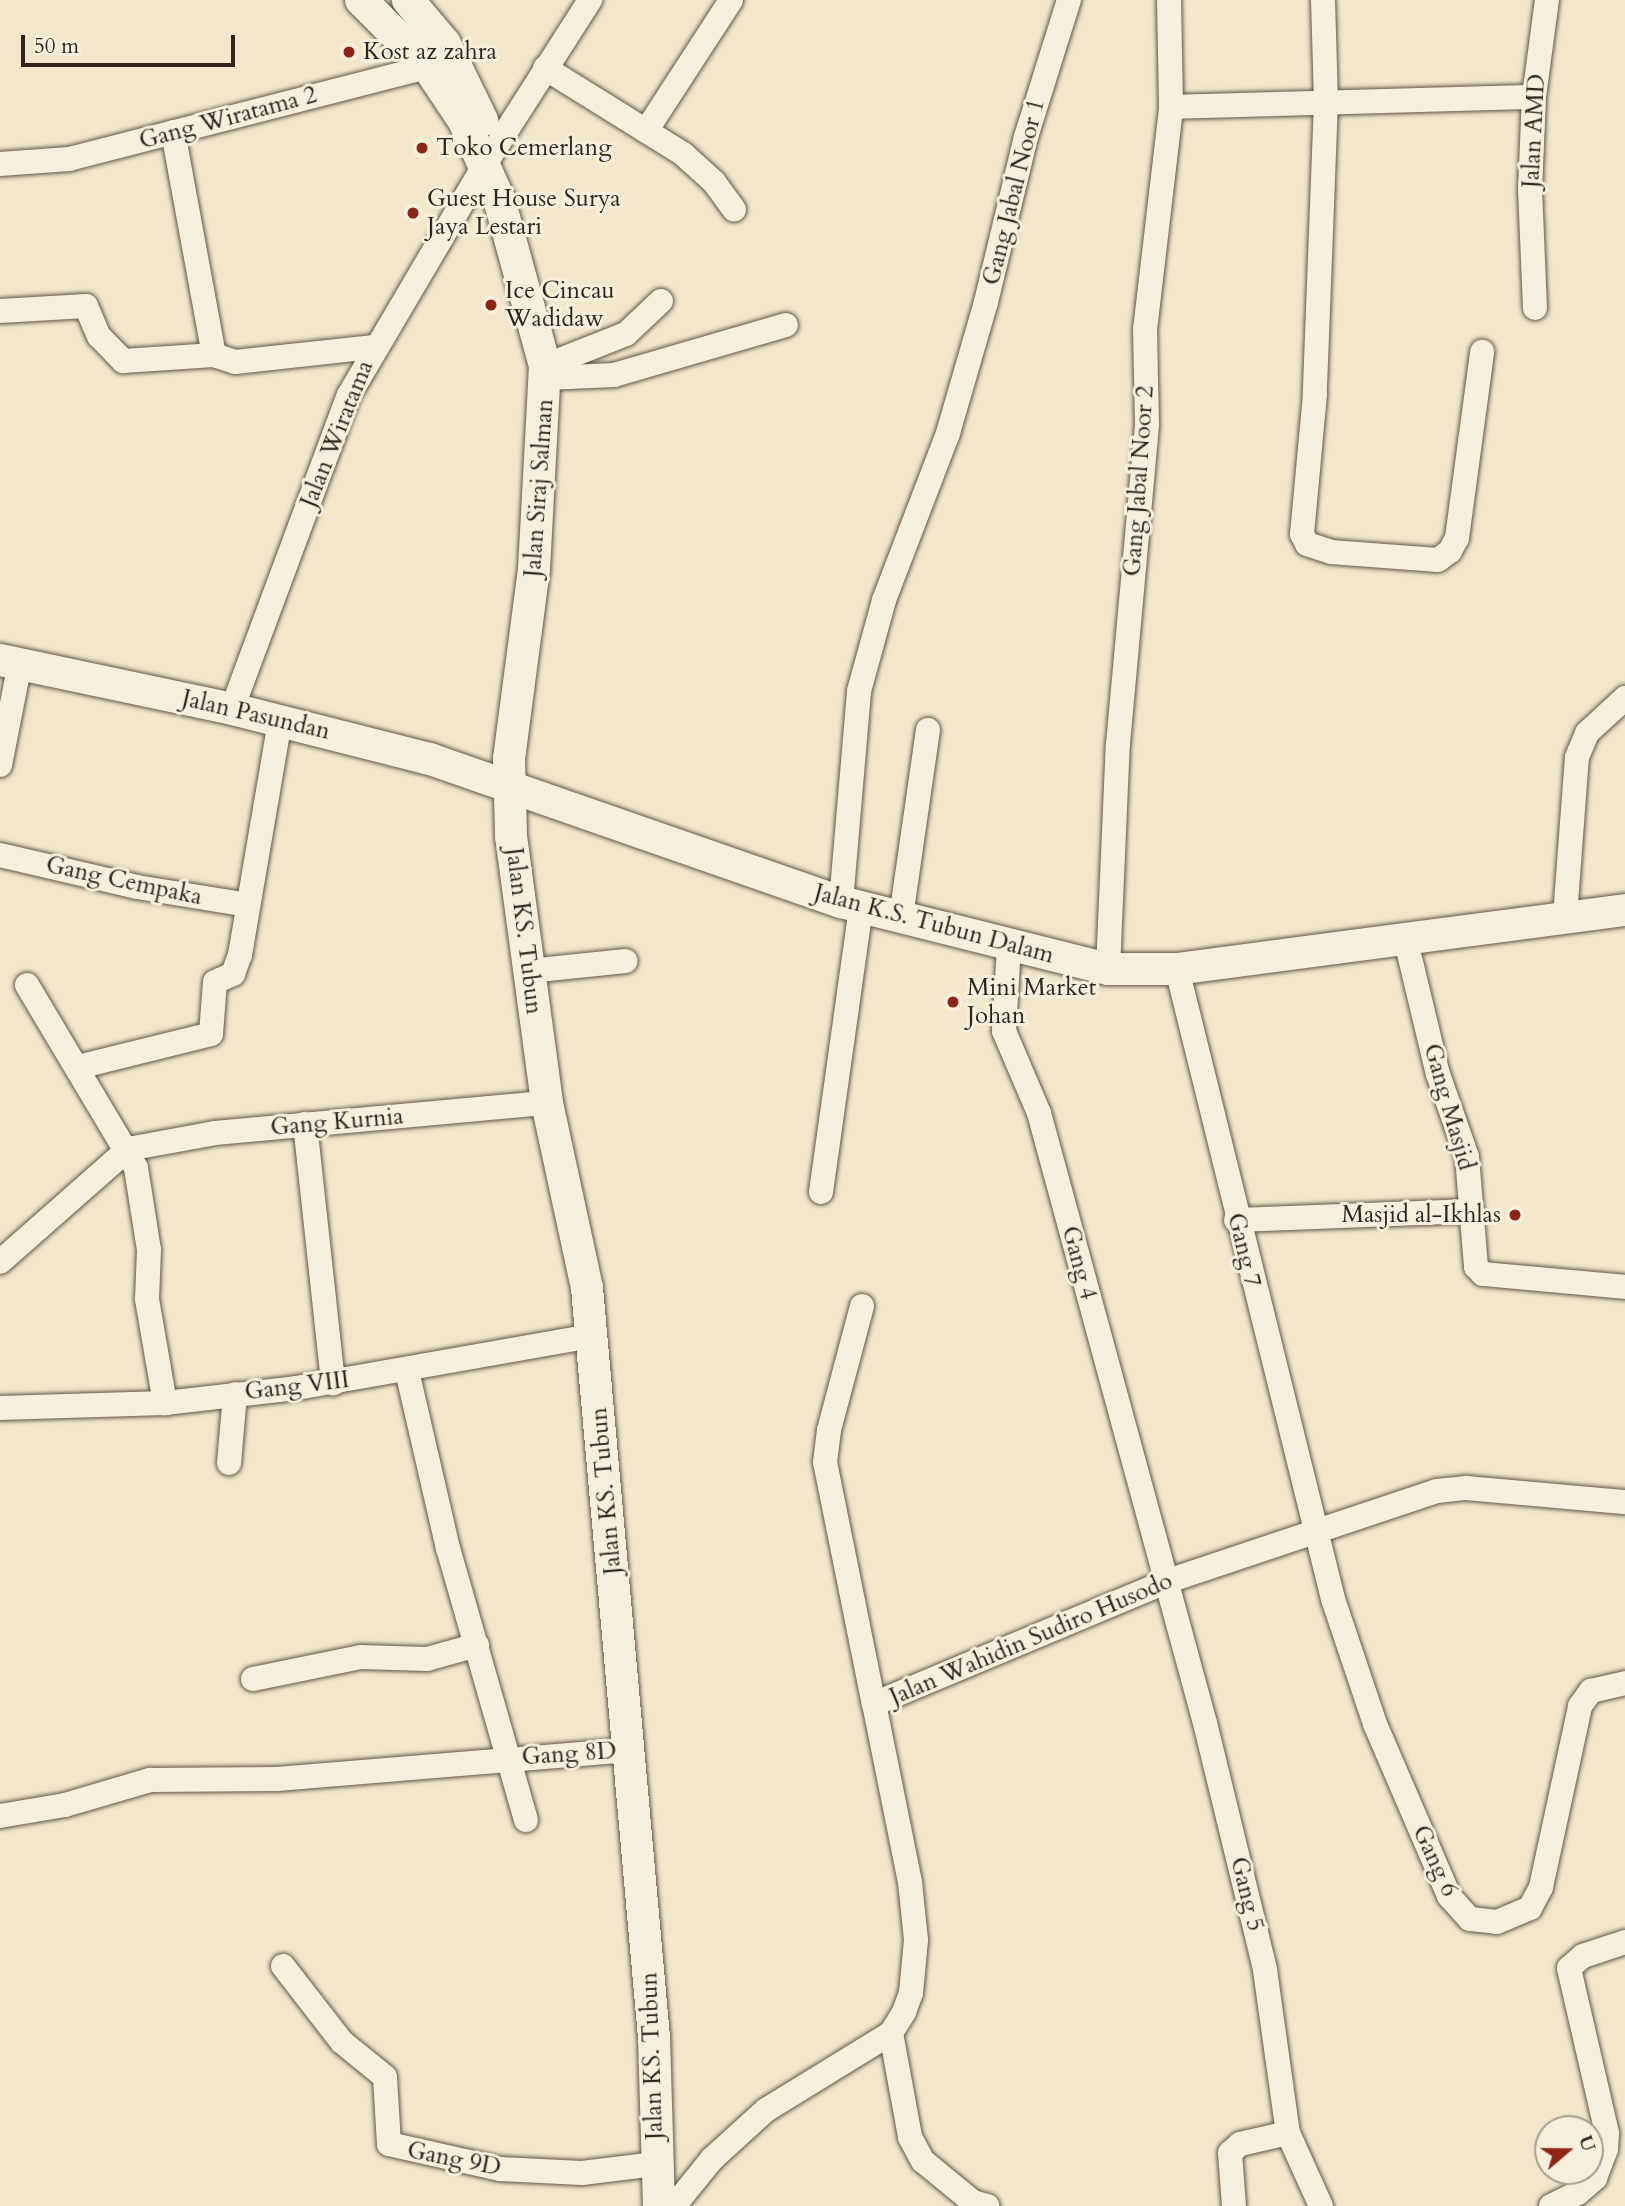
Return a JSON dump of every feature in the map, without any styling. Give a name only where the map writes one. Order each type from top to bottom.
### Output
[{"type":"street","name":"Jalan Siraj Salman","points":[[361,0],[441,64]]},
{"type":"street","name":"Jalan Siraj Salman","points":[[408,0],[436,30],[441,64],[464,121],[488,159],[545,372],[534,569],[509,782]]},
{"type":"street","name":"Jalan Wiratama","points":[[232,709],[349,395],[374,347],[488,159],[590,0]]},
{"type":"street","points":[[646,131],[731,0]]},
{"type":"street","name":"Gang Jabal Noor 1","points":[[821,1192],[851,904],[859,691],[884,600],[962,386],[1026,137],[1069,0]]},
{"type":"street","name":"Gang Jabal Noor 2","points":[[1108,969],[1118,744],[1146,440],[1145,330],[1171,107],[1169,0]]},
{"type":"street","points":[[1323,0],[1326,101],[1315,394],[1302,534],[1307,544],[1331,552],[1438,560],[1450,551],[1457,538],[1482,352]]},
{"type":"street","name":"Jalan AMD","points":[[1535,308],[1531,262],[1534,97],[1547,0]]},
{"type":"street","name":"Gang Wiratama 2","points":[[0,164],[69,159],[441,64]]},
{"type":"street","points":[[545,68],[704,171],[734,210]]},
{"type":"street","points":[[1171,107],[1534,97]]},
{"type":"street","points":[[173,132],[214,355]]},
{"type":"street","points":[[545,372],[626,334],[661,301]]},
{"type":"street","points":[[0,311],[86,306],[99,335],[123,361],[214,355],[235,362],[374,347]]},
{"type":"street","points":[[545,372],[614,375],[786,325]]},
{"type":"street","points":[[0,765],[10,662]]},
{"type":"street","name":"Jalan Pasundan","points":[[10,662],[280,720],[509,782]]},
{"type":"street","points":[[1565,916],[1577,758],[1587,733],[1625,698]]},
{"type":"street","points":[[78,1067],[211,1034],[215,982],[228,979],[237,967],[280,720]]},
{"type":"street","points":[[901,917],[928,730]]},
{"type":"street","name":"Jalan K.S. Tubun Dalam","points":[[509,782],[851,904],[1108,969],[1177,970],[1405,937],[1625,910]]},
{"type":"street","name":"Jalan KS. Tubun","points":[[509,782],[529,971],[547,1103],[581,1252],[591,1336],[654,2037],[655,2164],[659,2206]]},
{"type":"street","name":"Gang Cempaka","points":[[0,855],[137,887],[248,905]]},
{"type":"street","name":"Gang Masjid","points":[[1405,937],[1438,1074],[1467,1157],[1472,1211],[1472,1255],[1483,1274],[1618,1286]]},
{"type":"street","name":"Gang 4","points":[[1009,946],[1004,1031],[1039,1114],[1165,1582]]},
{"type":"street","points":[[529,971],[625,961]]},
{"type":"street","name":"Gang 7","points":[[1177,970],[1314,1530]]},
{"type":"street","points":[[27,985],[128,1149],[142,1192],[150,1259],[146,1299],[165,1403]]},
{"type":"street","name":"Gang Kurnia","points":[[128,1149],[175,1139],[305,1124],[547,1103]]},
{"type":"street","points":[[305,1124],[333,1383]]},
{"type":"street","points":[[0,1262],[128,1149]]},
{"type":"street","points":[[1236,1220],[1472,1211]]},
{"type":"street","points":[[862,1306],[829,1430],[825,1461],[874,1704]]},
{"type":"street","name":"Gang VIII","points":[[0,1408],[165,1403],[333,1383],[591,1336]]},
{"type":"street","points":[[407,1371],[448,1548],[526,1820]]},
{"type":"street","points":[[229,1463],[235,1394]]},
{"type":"street","name":"Jalan Wahidin Sudiro Husodo","points":[[891,2033],[911,1993],[916,1940],[910,1882],[874,1704],[1165,1582],[1314,1530],[1452,1489],[1625,1502]]},
{"type":"street","name":"Gang 6","points":[[1314,1530],[1375,1724],[1449,1896],[1470,1919],[1497,1922],[1530,1908],[1541,1887],[1580,1706],[1591,1691],[1625,1683]]},
{"type":"street","name":"Gang 5","points":[[1165,1582],[1265,1970],[1288,2133],[1321,2206]]},
{"type":"street","points":[[253,1679],[360,1657],[427,1659],[477,1646]]},
{"type":"street","name":"Gang 8D","points":[[0,1816],[65,1805],[150,1780],[277,1779],[630,1750]]},
{"type":"street","points":[[1551,2206],[1595,2178],[1606,2149],[1607,2133],[1569,1968],[1583,1956],[1625,1942]]},
{"type":"street","name":"Gang 9D","points":[[283,1966],[342,2042],[385,2077],[389,2144],[512,2170],[582,2172],[655,2164]]},
{"type":"street","points":[[674,2206],[712,2160],[766,2110],[891,2033],[910,2137],[923,2161],[980,2204]]},
{"type":"street","points":[[1234,2206],[1230,2153],[1240,2144],[1288,2133]]},
{"type":"place","name":"Kost az zahra","points":[[349,52]]},
{"type":"place","name":"Toko Cemerlang","points":[[422,148]]},
{"type":"place","name":"Guest House Surya Jaya Lestari","points":[[413,213]]},
{"type":"place","name":"Ice Cincau Wadidaw","points":[[491,305]]},
{"type":"place","name":"Mini Market Johan","points":[[953,1002]]},
{"type":"place","name":"Masjid al-Ikhlas","points":[[1515,1215]]}]
